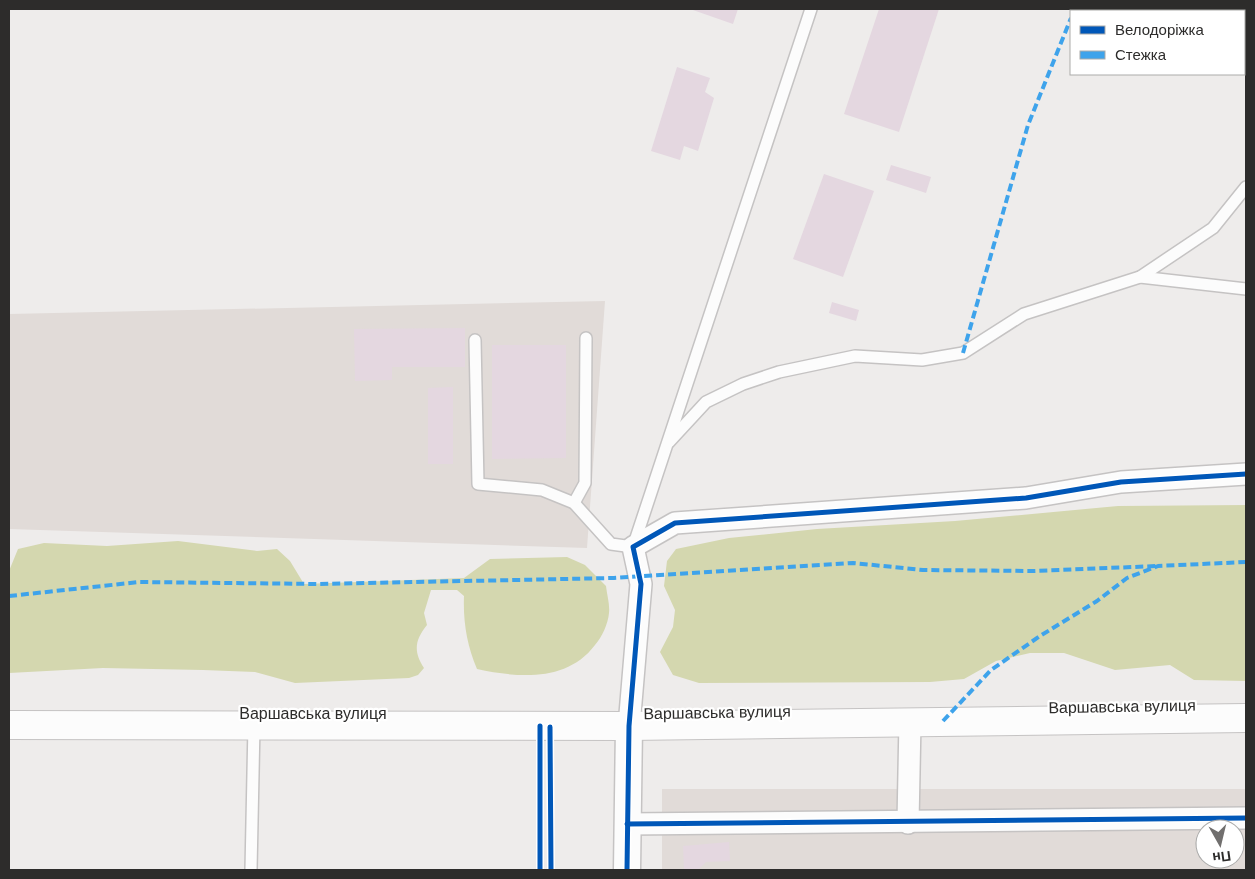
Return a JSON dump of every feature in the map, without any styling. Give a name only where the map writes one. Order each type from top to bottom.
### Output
[{"type":"highway","name":"Варшавська вулиця","points":[[9,725],[629,726],[1246,718]]},
{"type":"street","points":[[627,870],[629,726],[641,584],[633,547],[675,523],[1026,498],[1121,482],[1246,474]]},
{"type":"street","points":[[908,823],[910,721]]},
{"type":"street","points":[[627,824],[908,823],[1246,818]]},
{"type":"lane","points":[[475,340],[478,484],[542,490],[574,503],[611,544],[633,547],[811,9]]},
{"type":"lane","points":[[666,445],[706,402],[742,384],[779,372],[855,356],[922,360],[963,353],[1024,314],[1140,277],[1213,228],[1246,187]]},
{"type":"lane","points":[[1140,277],[1246,289]]},
{"type":"lane","points":[[574,503],[584,483],[586,338]]},
{"type":"lane","points":[[251,870],[254,725]]},
{"type":"shaded area","points":[[1206,9],[1246,9],[1246,21],[1245,10]]},
{"type":"shaded area","points":[[605,301],[587,548],[9,529],[9,314]]},
{"type":"shaded area","points":[[662,789],[1246,789],[1246,870],[662,870]]},
{"type":"green space","points":[[1246,505],[1246,681],[1194,680],[1170,665],[1115,670],[1064,653],[1030,653],[996,661],[964,679],[930,682],[699,683],[673,675],[660,652],[673,627],[675,610],[664,586],[667,561],[676,549],[729,538],[817,529],[955,521],[1118,506]]},
{"type":"green space","points":[[178,541],[257,551],[277,549],[290,561],[304,584],[464,578],[490,559],[567,557],[585,565],[606,586],[609,607],[608,617],[600,638],[584,657],[571,666],[541,674],[509,674],[477,669],[466,633],[464,596],[457,590],[431,590],[424,613],[427,625],[420,636],[417,646],[418,656],[424,668],[418,675],[409,678],[295,683],[255,672],[203,670],[103,668],[9,673],[9,571],[18,549],[44,543],[107,546]]},
{"type":"building","points":[[690,9],[738,9],[733,24]]},
{"type":"building","points":[[879,9],[939,9],[899,132],[844,114]]},
{"type":"building","points":[[677,67],[710,78],[705,92],[714,98],[698,151],[684,146],[680,160],[651,151]]},
{"type":"building","points":[[891,165],[931,177],[926,193],[886,180]]},
{"type":"building","points":[[824,174],[874,191],[843,277],[793,259]]},
{"type":"building","points":[[832,302],[859,310],[856,321],[829,313]]},
{"type":"building","points":[[465,328],[465,367],[392,367],[392,380],[355,381],[354,329]]},
{"type":"building","points":[[492,345],[566,345],[566,458],[492,459]]},
{"type":"building","points":[[453,387],[453,464],[428,464],[428,388]]},
{"type":"building","points":[[729,842],[730,861],[706,862],[698,870],[684,870],[683,846]]},
{"type":"marked path","points":[[963,353],[1028,125],[1070,20]]},
{"type":"marked path","points":[[943,721],[991,670],[1040,636],[1097,601],[1127,578],[1158,566],[1246,562]]},
{"type":"marked path","points":[[9,596],[139,582],[318,584],[614,578],[853,563],[923,570],[1033,571],[1158,566]]},
{"type":"cycle path","points":[[627,870],[629,726],[641,584],[633,547],[675,523],[1026,498],[1121,482],[1246,474]]},
{"type":"cycle path","points":[[540,726],[540,870]]},
{"type":"cycle path","points":[[550,727],[551,870]]},
{"type":"cycle path","points":[[627,824],[1246,818]]}]
